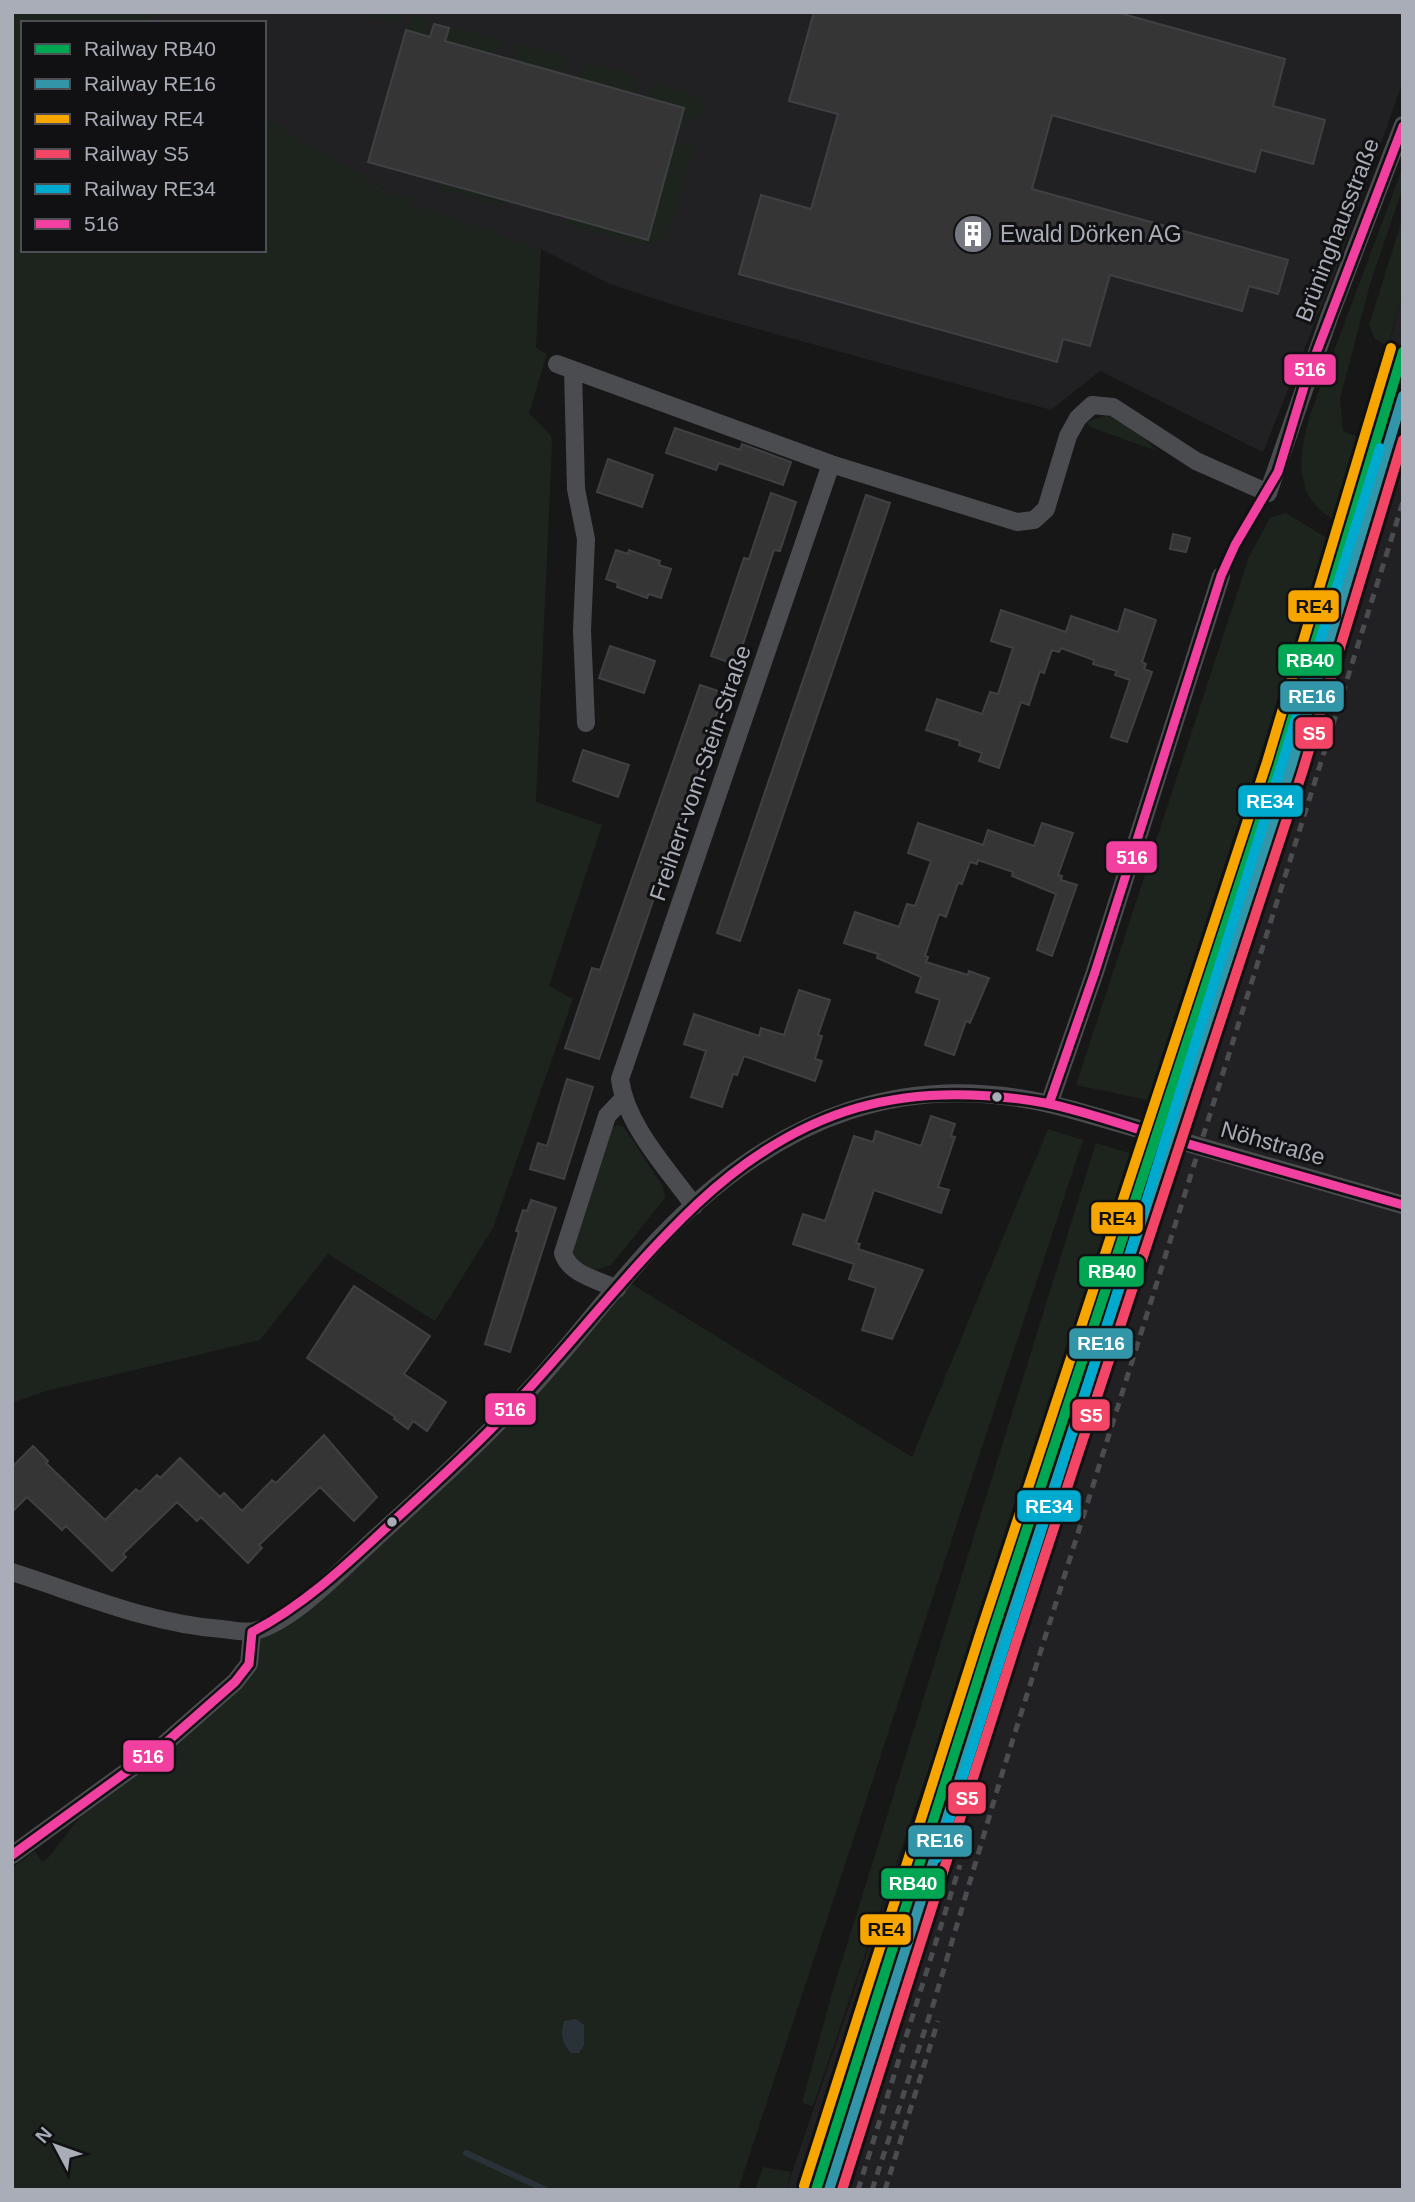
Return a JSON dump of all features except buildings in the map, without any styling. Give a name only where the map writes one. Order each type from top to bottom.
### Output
[{"type":"street","name":"Brüninghausstraße","points":[[831,464],[1017,522],[1034,520],[1046,509],[1068,436],[1078,418],[1091,405],[1113,407],[1196,461],[1268,493],[1278,472],[1312,365],[1403,125]]},
{"type":"street","points":[[586,723],[582,630],[586,539],[576,489],[565,367],[831,464]]},
{"type":"street","name":"Freiherr-vom-Stein-Straße","points":[[623,1099],[621,1079],[831,464]]},
{"type":"street","points":[[12,1572],[184,1626],[252,1632],[282,1618],[322,1587],[498,1423],[661,1237],[734,1170],[769,1147],[841,1111],[902,1096],[997,1095],[1049,1104],[1095,972],[1222,576]]},
{"type":"street","points":[[617,1289],[575,1270],[566,1263],[563,1253],[607,1116],[623,1099],[694,1206]]},
{"type":"street","name":"Nöhstraße","points":[[1049,1104],[1403,1205]]},
{"type":"street","points":[[12,1855],[162,1746],[235,1682],[249,1664],[252,1632]]},
{"type":"shaded area","points":[[12,12],[152,12],[150,21],[21,21],[21,252],[266,252],[266,119],[391,193],[411,200],[411,204],[541,249],[536,348],[547,354],[529,413],[551,436],[552,445],[536,802],[602,825],[549,986],[573,999],[493,1228],[435,1321],[328,1254],[260,1340],[46,1391],[12,1403]]},
{"type":"shaded area","points":[[152,12],[1403,12],[1403,81],[1336,270],[1263,452],[1100,371],[1051,410],[689,310],[610,284],[541,249],[410,204],[411,200],[391,193],[266,119],[266,21],[150,21]]},
{"type":"shaded area","points":[[377,12],[402,12],[399,23],[374,17]]},
{"type":"shaded area","points":[[413,15],[431,20],[427,36],[408,31]]},
{"type":"shaded area","points":[[451,26],[501,40],[495,55],[445,41]]},
{"type":"shaded area","points":[[518,44],[568,57],[564,74],[513,60]]},
{"type":"shaded area","points":[[586,63],[636,76],[632,94],[580,79]]},
{"type":"shaded area","points":[[655,82],[700,97],[704,106],[702,113],[684,125],[680,123],[684,108],[649,98]]},
{"type":"shaded area","points":[[675,142],[693,146],[668,233],[657,242],[643,245],[644,239],[648,239]]},
{"type":"shaded area","points":[[1403,167],[1403,187],[1370,284],[1340,399],[1343,431],[1365,440],[1339,523],[1313,502],[1306,490],[1302,476],[1303,447],[1310,415]]},
{"type":"shaded area","points":[[442,183],[503,200],[501,206],[440,188]]},
{"type":"shaded area","points":[[567,217],[641,238],[640,244],[565,224]]},
{"type":"shaded area","points":[[1403,217],[1403,291],[1388,347],[1375,339],[1369,325]]},
{"type":"shaded area","points":[[1403,291],[1403,2190],[786,2190],[1139,1156],[1148,1100],[1330,540],[1339,523],[1365,440]]},
{"type":"shaded area","points":[[1107,415],[1136,430],[1157,451],[1090,427],[1086,422]]},
{"type":"shaded area","points":[[1286,513],[1330,540],[1148,1100],[1076,1085],[1249,557],[1270,518]]},
{"type":"shaded area","points":[[617,1125],[624,1127],[663,1187],[665,1198],[611,1265],[594,1271],[571,1252],[612,1128]]},
{"type":"shaded area","points":[[1048,1129],[1083,1140],[738,2190],[12,2190],[12,1868],[35,1851],[42,1862],[48,1858],[97,1795],[235,1682],[252,1632],[282,1618],[393,1522],[625,1280],[912,1457]]},
{"type":"shaded area","points":[[1096,1143],[1139,1156],[813,2106],[802,2103],[832,1993]]},
{"type":"shaded area","points":[[576,2019],[584,2025],[584,2045],[579,2053],[571,2053],[563,2038],[563,2026],[564,2021]]},
{"type":"shaded area","points":[[763,2167],[791,2172],[786,2190],[755,2190]]},
{"type":"waterway","points":[[466,2153],[546,2190]]},
{"type":"railway","points":[[872,2190],[934,2002],[1002,1774],[1403,502]]},
{"type":"railway","points":[[858,2190],[960,1865]]},
{"type":"railway","points":[[885,2190],[938,2021]]},
{"type":"rail line","name":"RE4","points":[[804,2186],[981,1631],[1267,762],[1391,348]]},
{"type":"rail line","name":"RB40","points":[[816,2190],[992,1635],[1278,766],[1403,352]]},
{"type":"rail line","name":"RE16","points":[[829,2190],[1004,1639],[1290,770],[1403,396]]},
{"type":"rail line","name":"S5","points":[[842,2190],[1016,1643],[1302,773],[1403,440]]},
{"type":"rail line","name":"RE34","points":[[937,1858],[1146,1202],[1380,448]]},
{"type":"transit line","name":"516","points":[[1049,1104],[1095,972],[1221,576],[1235,545],[1278,472],[1307,377],[1403,126]]},
{"type":"transit line","name":"516","points":[[252,1632],[289,1610],[323,1584],[463,1456],[515,1404],[643,1259],[697,1204],[736,1171],[776,1144],[816,1123],[858,1108],[901,1098],[994,1096],[1045,1103],[1403,1205]]},
{"type":"transit line","name":"516","points":[[12,1855],[162,1746],[235,1682],[249,1664],[252,1632]]},
{"type":"place","name":"Ewald Dörken AG","points":[[973,234]]}]
